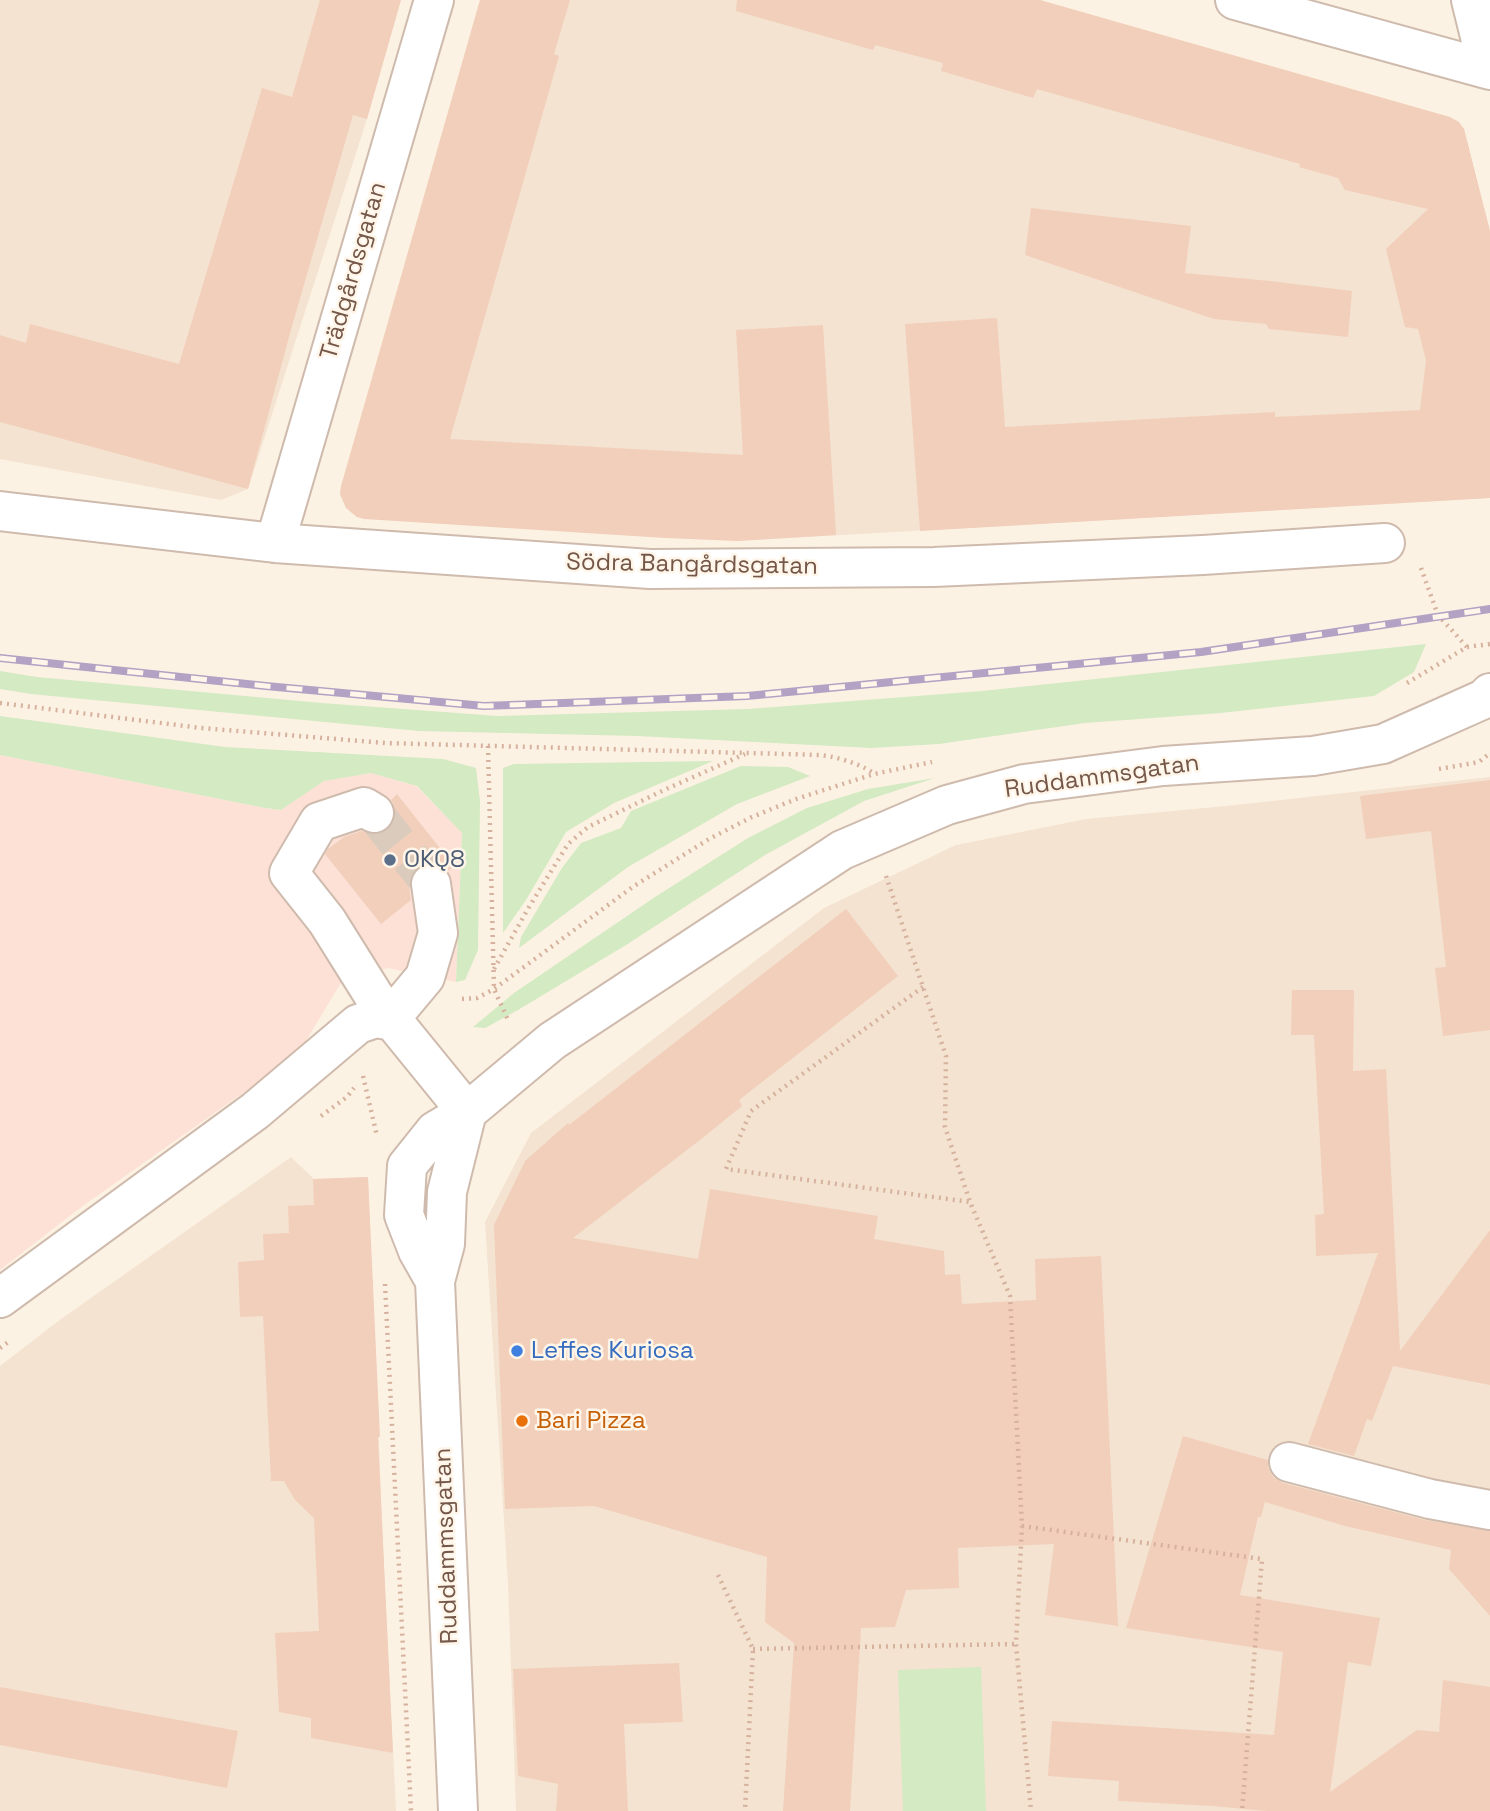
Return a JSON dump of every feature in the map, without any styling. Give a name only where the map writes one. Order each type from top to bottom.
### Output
[{"type":"street","name":"Trädgårdsgatan","points":[[275,543],[434,0]]},
{"type":"street","points":[[1235,0],[1489,69],[1471,0]]},
{"type":"street","name":"Södra Bangårdsgatan","points":[[0,511],[275,543],[650,569],[934,567],[1203,555],[1385,543]]},
{"type":"street","name":"Ruddammsgatan","points":[[458,1811],[435,1281],[445,1244],[447,1192],[467,1112],[552,1041],[842,850],[947,805],[1024,784],[1163,766],[1313,755],[1383,744],[1488,704]]},
{"type":"street","points":[[374,813],[365,807],[318,822],[289,873],[327,921],[389,1020],[425,977],[438,933],[431,884]]},
{"type":"street","points":[[0,1298],[255,1111],[358,1024],[376,1018],[393,1021],[467,1112]]},
{"type":"street","points":[[1289,1462],[1430,1499],[1490,1510]]},
{"type":"path","points":[[1385,543],[1405,547],[1421,568],[1438,615],[1475,653]]},
{"type":"path","points":[[1400,687],[1467,647],[1490,644]]},
{"type":"path","points":[[0,703],[201,728],[385,743],[831,756],[859,764],[874,774]]},
{"type":"path","points":[[488,746],[494,989]]},
{"type":"path","points":[[493,970],[568,844],[588,827],[748,752]]},
{"type":"path","points":[[886,875],[946,1056],[945,1127],[970,1202],[1010,1296],[1022,1526],[1016,1644],[1031,1811]]},
{"type":"path","points":[[923,987],[751,1111],[726,1169],[970,1202]]},
{"type":"path","points":[[363,1075],[377,1138]]},
{"type":"path","points":[[384,1271],[411,1811]]},
{"type":"path","points":[[1022,1526],[1262,1559],[1242,1811]]},
{"type":"path","points":[[718,1575],[753,1649],[745,1811]]},
{"type":"path","points":[[753,1649],[1016,1644]]},
{"type":"shaded area","points":[[0,0],[401,0],[367,119],[248,489],[221,500],[0,459]]},
{"type":"shaded area","points":[[480,0],[1040,0],[1324,82],[1464,129],[1490,231],[1490,498],[737,541],[357,517],[346,508],[340,494]]},
{"type":"shaded area","points":[[0,755],[281,810],[323,781],[371,773],[416,786],[462,832],[456,982],[388,968],[342,981],[298,1054],[80,1208],[0,1270]]},
{"type":"shaded area","points":[[1490,777],[1490,1811],[516,1811],[508,1584],[485,1222],[531,1133],[824,908],[956,845],[1086,819]]},
{"type":"shaded area","points":[[291,1157],[314,1179],[368,1177],[396,1811],[0,1811],[0,1366],[61,1319]]},
{"type":"green space","points":[[1426,644],[1414,672],[1374,696],[1221,713],[1085,723],[939,744],[871,748],[637,736],[419,731],[0,689],[0,671],[37,677],[322,703],[498,716],[748,709],[982,691]]},
{"type":"green space","points":[[0,716],[225,747],[443,759],[476,768],[480,801],[478,950],[465,980],[456,982],[462,833],[417,786],[371,773],[324,781],[281,810],[265,808],[0,755]]},
{"type":"green space","points":[[713,761],[614,803],[566,832],[503,933],[503,768],[514,764]]},
{"type":"green space","points":[[741,766],[788,767],[810,776],[737,804],[628,867],[519,948],[521,937],[562,868],[581,843],[621,828],[631,811]]},
{"type":"green space","points":[[935,778],[864,801],[765,855],[626,945],[518,1010],[485,1028],[473,1027],[514,993],[655,897],[748,838],[807,808],[868,789]]},
{"type":"green space","points":[[981,1667],[986,1811],[903,1811],[898,1670]]},
{"type":"building","points":[[320,0],[401,0],[367,119],[353,115],[248,489],[0,422],[0,335],[26,343],[30,324],[179,364],[262,88],[292,97]]},
{"type":"building","points":[[480,0],[570,0],[554,54],[559,56],[450,439],[743,455],[736,330],[823,325],[836,535],[737,541],[665,538],[364,519],[346,508],[340,494],[341,486]]},
{"type":"building","points":[[737,0],[1040,0],[1450,117],[1459,122],[1464,129],[1490,231],[1490,498],[920,531],[905,324],[997,318],[1005,427],[1275,412],[1275,417],[1420,410],[1426,360],[1418,329],[1405,327],[1386,249],[1428,209],[1345,190],[1338,178],[1299,167],[1300,164],[1037,89],[1033,98],[941,71],[943,63],[875,45],[873,50],[736,11]]},
{"type":"building","points":[[1031,208],[1191,226],[1185,273],[1352,291],[1348,337],[1269,329],[1266,324],[1214,319],[1025,255]]},
{"type":"building","points":[[1490,780],[1490,1030],[1443,1036],[1435,968],[1446,967],[1431,831],[1366,839],[1360,796]]},
{"type":"building","points":[[397,794],[454,866],[448,871],[440,864],[429,862],[417,867],[409,887],[411,900],[381,924],[325,854],[344,837],[361,831],[373,835],[385,832],[393,824],[396,813],[391,800]]},
{"type":"building","points":[[846,909],[898,976],[739,1100],[742,1106],[705,1136],[573,1238],[698,1259],[710,1189],[878,1216],[874,1239],[944,1251],[945,1275],[960,1274],[962,1304],[1036,1300],[1035,1259],[1101,1256],[1118,1626],[1045,1615],[1054,1544],[958,1548],[959,1588],[906,1590],[895,1627],[861,1628],[850,1811],[783,1811],[794,1643],[765,1622],[767,1557],[594,1506],[505,1509],[494,1225],[525,1161],[568,1123],[569,1125]]},
{"type":"building","points":[[1292,990],[1354,990],[1353,1071],[1386,1069],[1400,1351],[1490,1230],[1490,1385],[1393,1366],[1372,1421],[1367,1419],[1354,1456],[1308,1444],[1378,1253],[1316,1256],[1315,1215],[1324,1214],[1314,1035],[1291,1035]]},
{"type":"building","points":[[368,1177],[393,1753],[311,1738],[311,1718],[279,1712],[275,1633],[319,1631],[314,1518],[295,1500],[284,1481],[271,1481],[263,1316],[240,1317],[238,1262],[264,1260],[263,1234],[289,1233],[288,1206],[314,1205],[313,1179]]},
{"type":"building","points":[[1183,1436],[1268,1460],[1268,1468],[1273,1477],[1283,1483],[1425,1520],[1490,1531],[1490,1616],[1449,1569],[1451,1550],[1345,1526],[1265,1502],[1261,1517],[1258,1517],[1240,1595],[1380,1618],[1371,1666],[1348,1662],[1330,1792],[1417,1730],[1439,1732],[1443,1680],[1490,1687],[1490,1811],[1266,1811],[1118,1801],[1119,1781],[1048,1776],[1052,1721],[1274,1735],[1283,1652],[1126,1628]]},
{"type":"building","points":[[679,1663],[683,1722],[624,1724],[628,1811],[556,1811],[558,1784],[518,1776],[513,1669]]},
{"type":"building","points":[[0,1687],[238,1731],[227,1788],[0,1745]]},
{"type":"tunnel","points":[[374,813],[431,884]]},
{"type":"railway","points":[[0,658],[484,706],[747,696],[1201,652],[1490,609]]},
{"type":"place","name":"OKQ8","points":[[390,860]]},
{"type":"place","name":"Leffes Kuriosa","points":[[517,1351]]},
{"type":"place","name":"Bari Pizza","points":[[522,1421]]}]
